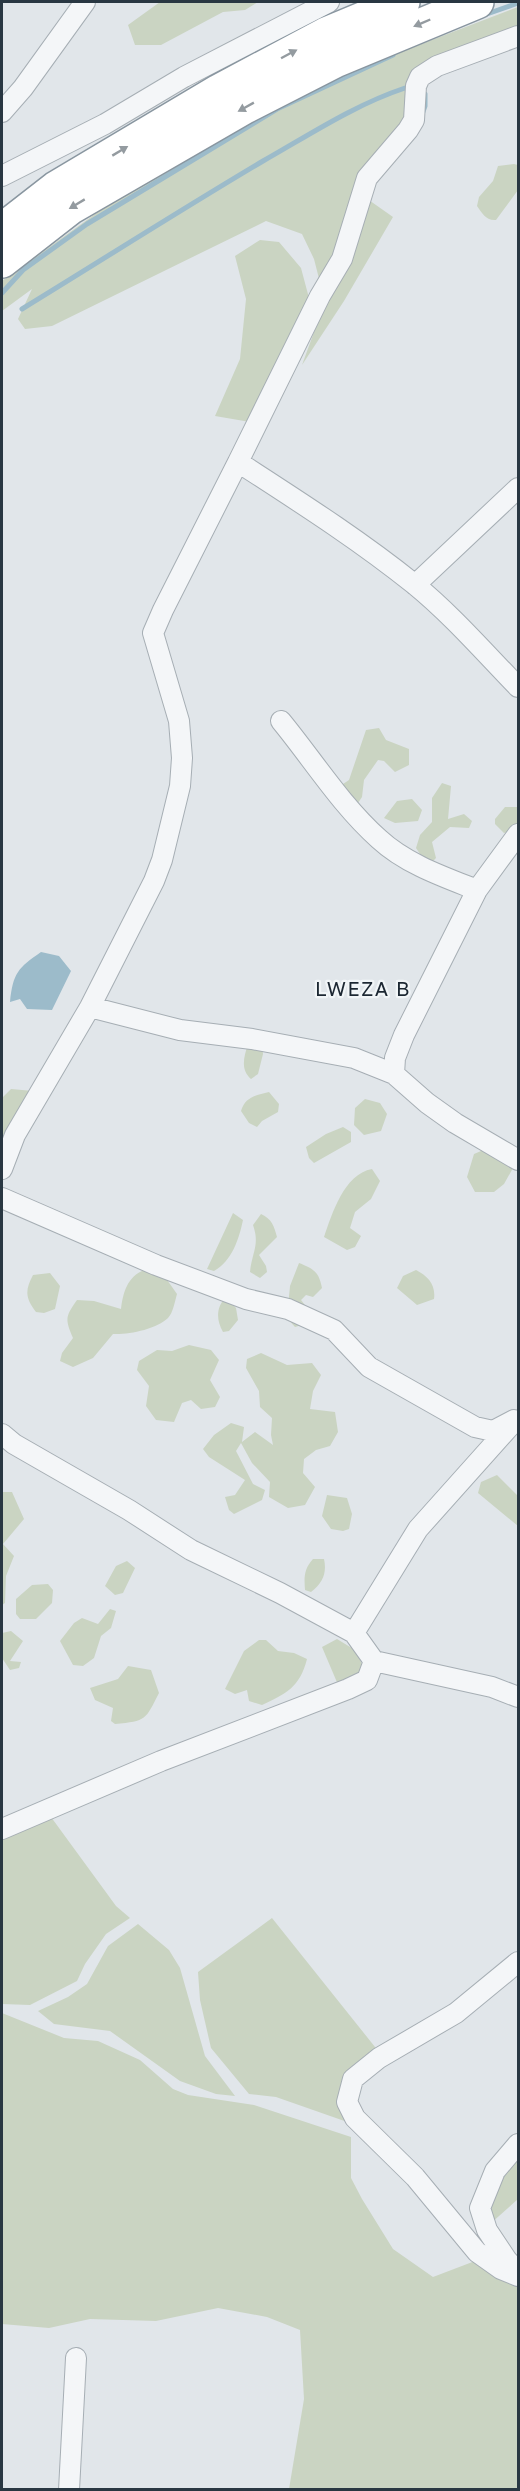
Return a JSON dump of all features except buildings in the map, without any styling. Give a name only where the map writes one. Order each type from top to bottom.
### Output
[{"type":"highway","points":[[2,230],[56,188],[219,91],[326,34],[403,2]]},
{"type":"highway","points":[[2,261],[70,208],[245,107],[334,61],[477,2]]},
{"type":"street","points":[[2,112],[85,2]]},
{"type":"street","points":[[2,176],[105,124],[184,77],[328,2]]},
{"type":"street","points":[[2,1169],[15,1135],[90,1007],[162,860],[180,786],[183,758],[179,721],[153,633],[162,610],[320,296],[342,259],[367,178],[414,120],[416,86],[420,76],[437,66],[519,36]]},
{"type":"street","points":[[238,462],[312,510],[415,585],[462,628],[519,687]]},
{"type":"street","points":[[415,585],[519,488]]},
{"type":"street","points":[[281,721],[351,811],[380,840],[433,873],[477,890]]},
{"type":"street","points":[[394,1074],[394,1058],[404,1035],[477,890],[519,834]]},
{"type":"street","points":[[90,1007],[180,1030],[252,1039],[354,1058],[394,1074],[455,1123],[519,1160]]},
{"type":"street","points":[[2,1198],[156,1265],[246,1299],[288,1309],[334,1330],[369,1367],[475,1427],[493,1431],[516,1418]]},
{"type":"street","points":[[354,1633],[418,1529],[516,1418]]},
{"type":"street","points":[[2,1434],[14,1444],[129,1510],[190,1550],[280,1593],[354,1633],[374,1661],[492,1687],[519,1697]]},
{"type":"street","points":[[2,1829],[161,1761],[367,1680],[374,1661]]},
{"type":"street","points":[[519,1962],[456,2013],[380,2058],[353,2079],[347,2102],[355,2118],[415,2177],[477,2252],[501,2269],[519,2274]]},
{"type":"street","points":[[519,2144],[495,2172],[480,2208],[487,2230],[519,2274]]},
{"type":"street","points":[[69,2490],[76,2358]]},
{"type":"green space","points":[[160,2],[258,2],[245,10],[223,12],[161,45],[135,45],[128,25]]},
{"type":"green space","points":[[518,7],[518,32],[433,59],[409,77],[408,117],[375,174],[366,198],[393,217],[344,301],[302,365],[325,302],[314,259],[302,234],[266,221],[52,326],[25,329],[18,319],[32,289],[2,311],[2,281],[98,212],[174,164],[254,123],[325,81]]},
{"type":"green space","points":[[518,165],[518,190],[496,220],[490,219],[477,206],[479,197],[493,181],[498,166]]},
{"type":"green space","points":[[260,240],[279,242],[301,268],[309,298],[250,422],[215,416],[240,359],[246,299],[235,256]]},
{"type":"green space","points":[[379,728],[386,740],[409,749],[409,765],[395,772],[384,761],[378,760],[364,780],[362,797],[356,806],[340,786],[349,780],[366,730]]},
{"type":"green space","points":[[442,783],[451,786],[448,819],[464,814],[472,821],[469,828],[450,827],[432,842],[436,858],[433,861],[422,857],[416,848],[420,835],[432,822],[432,798]]},
{"type":"green space","points":[[412,799],[422,810],[418,821],[395,823],[384,818],[397,801]]},
{"type":"green space","points":[[505,807],[518,807],[518,823],[512,831],[504,833],[495,824],[495,819]]},
{"type":"green space","points":[[248,1044],[262,1044],[263,1054],[258,1074],[251,1079],[244,1067]]},
{"type":"green space","points":[[11,1089],[33,1091],[2,1148],[2,1098]]},
{"type":"green space","points":[[269,1092],[279,1104],[278,1112],[262,1121],[257,1127],[249,1123],[241,1111],[248,1100]]},
{"type":"green space","points":[[365,1099],[380,1103],[387,1114],[381,1131],[364,1135],[354,1125],[355,1108]]},
{"type":"green space","points":[[343,1127],[351,1132],[351,1142],[314,1163],[309,1158],[306,1147],[326,1134]]},
{"type":"green space","points":[[488,1148],[509,1160],[513,1168],[504,1184],[494,1192],[475,1192],[467,1177],[474,1154]]},
{"type":"green space","points":[[372,1169],[380,1181],[371,1199],[355,1212],[350,1228],[361,1236],[355,1247],[347,1250],[324,1237],[340,1196],[354,1178]]},
{"type":"green space","points":[[233,1213],[243,1220],[234,1249],[220,1267],[214,1271],[207,1269]]},
{"type":"green space","points":[[261,1214],[272,1223],[277,1237],[259,1255],[267,1272],[260,1278],[250,1272],[256,1243],[253,1225]]},
{"type":"green space","points":[[299,1263],[315,1272],[322,1288],[313,1297],[306,1295],[301,1300],[308,1309],[309,1323],[295,1327],[287,1318],[290,1286]]},
{"type":"green space","points":[[144,1270],[165,1277],[177,1294],[173,1310],[168,1318],[142,1330],[113,1334],[93,1358],[73,1367],[60,1361],[62,1353],[73,1338],[67,1318],[77,1300],[94,1301],[121,1309],[130,1281]]},
{"type":"green space","points":[[416,1270],[424,1275],[434,1289],[434,1299],[417,1305],[397,1288],[403,1276]]},
{"type":"green space","points":[[50,1273],[60,1286],[55,1309],[44,1313],[36,1312],[28,1298],[29,1285],[33,1275]]},
{"type":"green space","points":[[226,1297],[236,1308],[238,1320],[229,1331],[223,1332],[218,1314],[220,1305]]},
{"type":"green space","points":[[189,1345],[211,1350],[219,1360],[210,1380],[220,1397],[215,1407],[201,1409],[191,1400],[182,1403],[174,1422],[156,1420],[146,1406],[149,1386],[137,1370],[139,1361],[157,1350],[172,1351]]},
{"type":"green space","points":[[261,1353],[287,1365],[312,1363],[321,1375],[313,1391],[310,1409],[335,1412],[338,1432],[330,1446],[316,1450],[304,1459],[303,1473],[315,1487],[305,1505],[288,1508],[269,1497],[270,1482],[252,1463],[241,1443],[236,1451],[253,1484],[265,1490],[262,1500],[234,1514],[229,1510],[225,1497],[235,1495],[245,1480],[209,1457],[203,1449],[214,1435],[231,1423],[244,1427],[242,1442],[255,1432],[273,1445],[272,1418],[260,1407],[259,1391],[246,1368],[247,1359]]},
{"type":"green space","points":[[497,1475],[518,1496],[518,1526],[478,1493],[481,1482]]},
{"type":"green space","points":[[2,1492],[12,1492],[24,1519],[3,1544],[14,1556],[6,1576],[5,1603],[2,1605]]},
{"type":"green space","points":[[327,1495],[347,1498],[352,1514],[349,1529],[343,1531],[331,1529],[322,1516]]},
{"type":"green space","points":[[313,1559],[324,1559],[325,1569],[319,1585],[311,1592],[305,1590],[305,1577],[306,1570]]},
{"type":"green space","points":[[127,1561],[135,1568],[123,1593],[115,1595],[105,1586],[116,1566]]},
{"type":"green space","points":[[48,1584],[53,1590],[52,1603],[36,1619],[20,1619],[16,1614],[16,1599],[32,1585]]},
{"type":"green space","points":[[110,1609],[116,1611],[111,1628],[101,1636],[94,1658],[83,1666],[73,1665],[60,1641],[74,1623],[82,1618],[98,1624]]},
{"type":"green space","points":[[11,1631],[23,1641],[10,1661],[21,1662],[19,1668],[10,1670],[2,1658],[2,1633]]},
{"type":"green space","points":[[337,1639],[355,1650],[365,1670],[339,1687],[322,1647]]},
{"type":"green space","points":[[259,1640],[266,1640],[278,1651],[294,1653],[307,1659],[296,1683],[278,1697],[262,1705],[249,1701],[247,1690],[235,1694],[225,1689],[244,1651]]},
{"type":"green space","points":[[128,1666],[151,1670],[159,1693],[144,1718],[115,1724],[111,1721],[113,1708],[95,1700],[90,1688],[118,1679]]},
{"type":"green space","points":[[51,1817],[116,1906],[130,1918],[106,1934],[85,1964],[77,1981],[30,2005],[2,2004],[2,1837]]},
{"type":"green space","points":[[272,1918],[379,2052],[350,2073],[353,2124],[276,2097],[249,2094],[211,2048],[200,2000],[198,1972]]},
{"type":"green space","points":[[138,1924],[169,1950],[180,1968],[205,2056],[235,2096],[216,2094],[180,2081],[110,2031],[54,2024],[38,2011],[68,1997],[87,1984],[108,1946]]},
{"type":"green space","points":[[2,2013],[64,2038],[98,2041],[140,2060],[173,2089],[188,2095],[254,2105],[351,2137],[351,2178],[393,2249],[433,2277],[475,2261],[518,2285],[518,2489],[289,2489],[304,2399],[300,2330],[267,2317],[218,2308],[156,2321],[90,2319],[49,2328],[2,2324]]},
{"type":"green space","points":[[518,2153],[518,2199],[490,2224],[488,2193]]},
{"type":"water","points":[[41,952],[59,956],[71,971],[52,1010],[27,1009],[20,999],[10,1002],[18,972]]},
{"type":"waterway","points":[[484,15],[518,3]]},
{"type":"waterway","points":[[2,293],[23,270],[87,224],[277,109],[393,55]]},
{"type":"waterway","points":[[22,309],[263,161],[350,112],[405,88]]},
{"type":"waterway","points":[[422,114],[425,94]]},
{"type":"district","name":"LWEZA B","points":[[363,988]]}]
